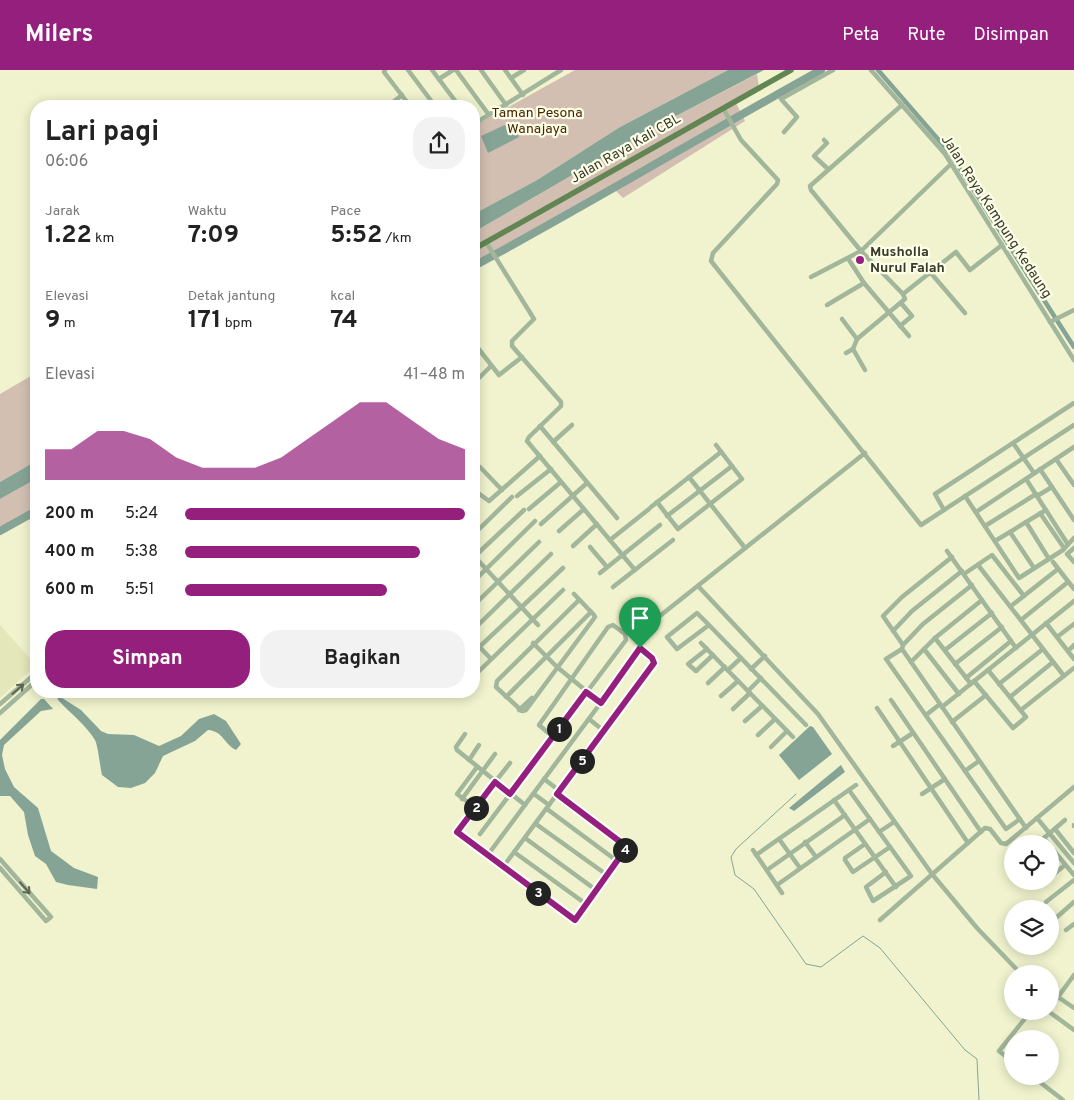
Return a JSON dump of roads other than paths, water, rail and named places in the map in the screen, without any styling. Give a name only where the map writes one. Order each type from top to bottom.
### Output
[{"type":"main road","name":"Jalan Raya Kali CBL","points":[[480,246],[791,70]]},
{"type":"street","points":[[385,70],[406,100]]},
{"type":"street","points":[[408,70],[430,100]]},
{"type":"street","points":[[432,70],[455,100]]},
{"type":"street","points":[[439,79],[455,70],[478,100]]},
{"type":"street","points":[[481,70],[506,105]]},
{"type":"street","points":[[505,70],[523,95]]},
{"type":"street","points":[[511,78],[524,70]]},
{"type":"street","points":[[480,121],[561,70]]},
{"type":"street","points":[[784,132],[797,117],[781,99],[833,70]]},
{"type":"street","name":"Jalan Raya Kampung Kedaung","points":[[871,70],[934,140],[951,164],[1074,360]]},
{"type":"street","points":[[396,100],[402,95]]},
{"type":"street","points":[[480,102],[490,115]]},
{"type":"street","points":[[846,353],[853,349],[857,339],[905,299],[903,294],[861,251],[811,190],[812,184],[902,105]]},
{"type":"street","points":[[723,108],[742,140],[778,180],[777,184],[713,253],[711,260],[921,525],[1074,425]]},
{"type":"street","points":[[824,140],[827,143],[814,156],[828,169]]},
{"type":"street","points":[[811,277],[849,260],[861,251],[951,164]]},
{"type":"street","points":[[486,242],[534,319],[511,343],[561,402],[561,406],[527,439],[635,570]]},
{"type":"street","points":[[903,294],[956,252],[970,270],[1002,245]]},
{"type":"street","points":[[849,260],[864,283],[909,336]]},
{"type":"street","points":[[930,272],[965,313]]},
{"type":"street","points":[[827,304],[864,283]]},
{"type":"street","points":[[900,326],[912,316],[901,303]]},
{"type":"street","points":[[1051,322],[1074,310]]},
{"type":"street","points":[[842,320],[857,339]]},
{"type":"street","points":[[853,349],[865,370]]},
{"type":"street","points":[[480,351],[499,375],[522,357]]},
{"type":"street","points":[[480,377],[491,366]]},
{"type":"street","points":[[944,510],[935,494],[1074,403]]},
{"type":"street","points":[[553,442],[572,425]]},
{"type":"street","points":[[540,426],[616,518]]},
{"type":"street","points":[[1013,443],[1034,473]]},
{"type":"street","points":[[657,502],[678,529],[742,479],[716,445]]},
{"type":"street","points":[[976,512],[1072,448],[1074,454]]},
{"type":"street","points":[[610,540],[721,452]]},
{"type":"street","points":[[488,856],[640,648],[651,623],[865,454]]},
{"type":"street","points":[[480,496],[487,502],[540,456]]},
{"type":"street","points":[[1056,459],[1074,485]]},
{"type":"street","points":[[668,516],[732,466]]},
{"type":"street","points":[[480,467],[502,490]]},
{"type":"street","points":[[480,528],[514,497],[551,469]]},
{"type":"street","points":[[1040,469],[1074,520]]},
{"type":"street","points":[[689,478],[745,548]]},
{"type":"street","points":[[1026,479],[1067,543]]},
{"type":"street","points":[[529,509],[561,482]]},
{"type":"street","points":[[541,524],[587,483]]},
{"type":"street","points":[[985,526],[1052,486]]},
{"type":"street","points":[[965,496],[1020,578],[1034,568],[1051,560],[1074,538]]},
{"type":"street","points":[[559,531],[584,508]]},
{"type":"street","points":[[480,551],[524,510]]},
{"type":"street","points":[[995,541],[1046,510]]},
{"type":"street","points":[[1040,513],[1064,548]]},
{"type":"street","points":[[480,575],[535,521]]},
{"type":"street","points":[[1026,522],[1051,560],[1074,589]]},
{"type":"street","points":[[572,546],[597,524]]},
{"type":"street","points":[[600,573],[660,525]]},
{"type":"street","points":[[1010,532],[1034,568]]},
{"type":"street","points":[[613,587],[673,540]]},
{"type":"street","points":[[480,599],[539,542]]},
{"type":"street","points":[[590,547],[607,567]]},
{"type":"street","points":[[1074,548],[1067,554],[1074,562]]},
{"type":"street","points":[[947,551],[1016,648]]},
{"type":"street","points":[[480,623],[551,554]]},
{"type":"street","points":[[893,631],[912,611],[992,554],[1024,596]]},
{"type":"street","points":[[952,557],[902,597],[883,616],[911,662],[1026,828]]},
{"type":"street","points":[[480,563],[538,625]]},
{"type":"street","points":[[978,565],[1064,676]]},
{"type":"street","points":[[491,659],[480,647],[563,568]]},
{"type":"street","points":[[1011,606],[1058,569]]},
{"type":"street","points":[[1021,620],[1068,582]]},
{"type":"street","points":[[698,586],[818,714],[932,874],[977,928],[1013,965]]},
{"type":"street","points":[[972,586],[923,624],[902,647],[886,658],[1006,829],[1020,819]]},
{"type":"street","points":[[480,670],[563,590]]},
{"type":"street","points":[[574,594],[595,617],[526,710],[519,710],[496,687],[497,681],[533,643],[579,600]]},
{"type":"street","points":[[911,662],[935,638],[982,600]]},
{"type":"street","points":[[926,715],[959,694],[1074,601]]},
{"type":"street","points":[[506,697],[591,612]]},
{"type":"street","points":[[709,625],[678,649],[667,637],[697,613],[709,625],[741,658],[751,669],[761,678],[806,725]]},
{"type":"street","points":[[945,650],[992,614]]},
{"type":"street","points":[[1046,623],[1074,659]]},
{"type":"street","points":[[1057,638],[1074,624]]},
{"type":"street","points":[[480,834],[553,737],[586,692],[626,640],[625,634],[613,625],[610,626],[573,680],[538,725],[553,737]]},
{"type":"street","points":[[956,664],[1002,628]]},
{"type":"street","points":[[935,638],[966,678],[986,694],[1013,728],[1026,717],[988,670]]},
{"type":"street","points":[[966,678],[1011,641]]},
{"type":"street","points":[[533,643],[557,667],[601,703]]},
{"type":"street","points":[[701,643],[793,737]]},
{"type":"street","points":[[1068,650],[1074,645]]},
{"type":"street","points":[[503,868],[654,663],[652,658],[640,648]]},
{"type":"street","points":[[707,649],[688,664],[696,671],[713,655]]},
{"type":"street","points":[[924,649],[959,694]]},
{"type":"street","points":[[999,684],[1043,649]]},
{"type":"street","points":[[751,669],[765,656]]},
{"type":"street","points":[[708,683],[741,658]]},
{"type":"street","points":[[1010,697],[1054,662]]},
{"type":"street","points":[[1020,710],[1074,668]]},
{"type":"street","points":[[1,708],[5,700],[30,678]]},
{"type":"street","points":[[733,709],[761,678]]},
{"type":"street","points":[[721,696],[738,681]]},
{"type":"street","points":[[1,708],[9,705],[30,686]]},
{"type":"street","points":[[952,722],[986,694]]},
{"type":"street","points":[[0,695],[9,705]]},
{"type":"street","points":[[891,700],[982,832]]},
{"type":"street","points":[[745,721],[762,706]]},
{"type":"street","points":[[877,708],[968,843]]},
{"type":"street","points":[[589,719],[604,730]]},
{"type":"street","points":[[758,735],[775,719]]},
{"type":"street","points":[[770,747],[787,732]]},
{"type":"street","points":[[894,746],[913,733]]},
{"type":"street","points":[[465,734],[456,749],[525,805]]},
{"type":"street","points":[[469,760],[479,745]]},
{"type":"street","points":[[462,799],[495,754]]},
{"type":"street","points":[[965,771],[980,761]]},
{"type":"street","points":[[510,762],[476,808],[458,828],[458,834],[575,920],[627,847],[544,780]]},
{"type":"street","points":[[476,808],[457,794],[477,767]]},
{"type":"street","points":[[922,794],[945,779]]},
{"type":"street","points":[[782,893],[755,853],[779,839],[856,785]]},
{"type":"street","points":[[880,920],[986,828],[990,829],[1000,843],[1006,844],[1074,787]]},
{"type":"street","points":[[849,790],[911,876],[873,901],[866,887],[886,872]]},
{"type":"street","points":[[534,794],[617,860]]},
{"type":"street","points":[[834,800],[896,887]]},
{"type":"street","points":[[767,870],[845,815]]},
{"type":"street","points":[[1038,818],[1074,863]]},
{"type":"street","points":[[777,885],[870,819]]},
{"type":"street","points":[[1050,834],[1066,820]]},
{"type":"street","points":[[879,832],[894,822]]},
{"type":"street","points":[[536,824],[607,875]]},
{"type":"street","points":[[1055,829],[1074,853]]},
{"type":"street","points":[[525,838],[596,890]]},
{"type":"street","points":[[779,839],[800,868]]},
{"type":"street","points":[[806,842],[816,857]]},
{"type":"street","points":[[865,844],[845,860],[855,872],[890,847]]},
{"type":"street","points":[[514,852],[586,904]]},
{"type":"street","points":[[0,859],[51,917],[46,921],[0,868]]},
{"type":"street","points":[[1059,859],[1074,875]]},
{"type":"street","points":[[1059,870],[1066,865]]},
{"type":"street","points":[[1049,900],[1074,880]]},
{"type":"street","points":[[1059,915],[1074,902]]},
{"type":"street","points":[[1066,930],[1074,924]]},
{"type":"street","points":[[1059,996],[1074,976]]},
{"type":"street","points":[[1068,983],[1074,987]]},
{"type":"street","points":[[1059,998],[1074,1008]]},
{"type":"street","points":[[1059,1018],[1074,1030]]},
{"type":"street","points":[[1015,1030],[1023,1020]]},
{"type":"street","points":[[1004,1045],[999,1051],[1004,1055]]},
{"type":"street","points":[[1044,1085],[1063,1100]]},
{"type":"waterway","points":[[480,263],[821,70]]},
{"type":"waterway","points":[[878,70],[950,153],[1074,347]]},
{"type":"waterway","points":[[0,531],[30,514]]},
{"type":"waterway","points":[[796,794],[736,849],[731,857],[735,875],[754,889],[806,964],[821,967],[863,936],[880,948],[965,1050],[977,1059],[979,1100]]},
{"type":"place","name":"Musholla Nurul Falah","points":[[860,260]]},
{"type":"park label","name":"Taman Pesona Wanajaya","points":[[537,122]]}]
